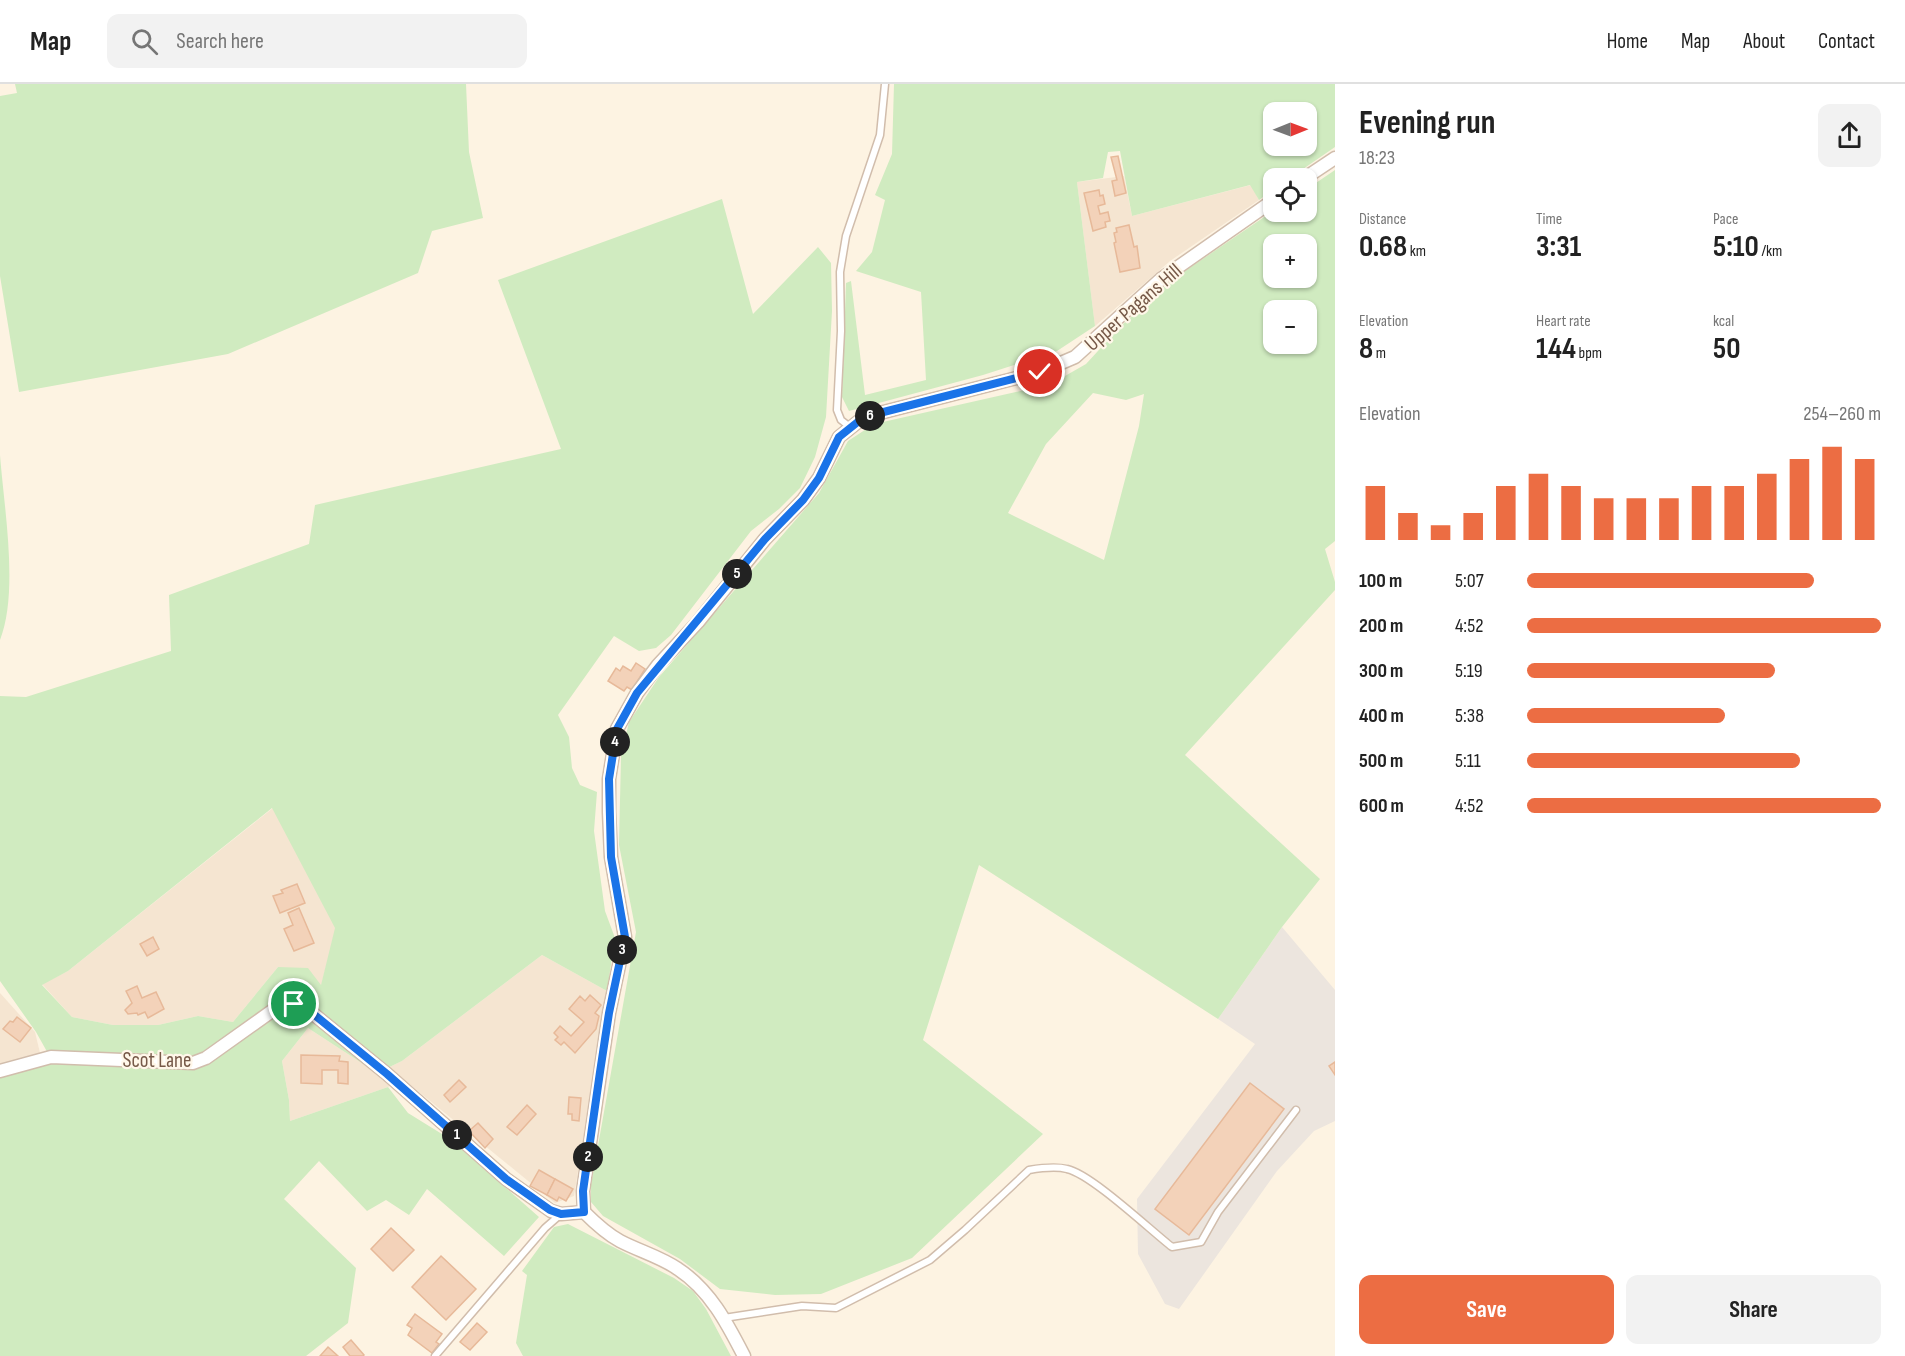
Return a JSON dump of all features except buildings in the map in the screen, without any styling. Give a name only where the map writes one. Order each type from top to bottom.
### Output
[{"type":"street","points":[[1317,170],[1335,158]]},
{"type":"street","name":"Upper Pagans Hill","points":[[584,1212],[583,1191],[609,1013],[625,937],[611,857],[609,779],[617,729],[637,693],[765,539],[803,500],[819,478],[839,437],[864,417],[1040,372],[1075,357],[1161,279],[1263,208]]},
{"type":"street","name":"Scot Lane","points":[[0,1071],[51,1057],[193,1063],[206,1058],[279,1006],[294,1004],[306,1008],[387,1074],[506,1179],[550,1210],[561,1214]]},
{"type":"street","points":[[561,1214],[584,1212],[618,1240],[678,1269],[707,1293],[744,1356]]},
{"type":"lane","points":[[851,428],[841,420],[837,410],[841,331],[840,272],[846,236],[880,135],[885,84]]},
{"type":"lane","points":[[723,1318],[802,1306],[836,1308],[930,1260],[1029,1170],[1041,1168],[1068,1169],[1092,1182],[1172,1247],[1201,1242],[1218,1212],[1296,1110]]},
{"type":"lane","points":[[435,1356],[545,1228],[561,1214]]},
{"type":"shaded area","points":[[1124,176],[1132,216],[1251,185],[1259,200],[1170,261],[1095,326],[1077,182]]},
{"type":"shaded area","points":[[273,808],[336,928],[321,986],[278,967],[233,1022],[198,1016],[158,1025],[113,1025],[72,1017],[42,984],[68,971]]},
{"type":"shaded area","points":[[1282,927],[1335,990],[1335,1121],[1314,1131],[1277,1171],[1179,1309],[1165,1304],[1138,1254],[1137,1199],[1255,1044],[1218,1019]]},
{"type":"shaded area","points":[[542,955],[607,991],[574,1196],[555,1203],[402,1078],[388,1087],[290,1121],[282,1061],[308,1028],[377,1073],[402,1061]]},
{"type":"shaded area","points":[[0,993],[35,1032],[40,1053],[0,1065]]},
{"type":"green space","points":[[15,84],[466,84],[469,152],[483,218],[432,231],[418,273],[228,354],[19,392],[0,276],[0,96],[17,93]]},
{"type":"green space","points":[[894,84],[1335,84],[1335,147],[1305,168],[1263,168],[1263,197],[1259,200],[1250,185],[1132,216],[1120,151],[1108,152],[1103,178],[1077,182],[1095,326],[1057,351],[983,375],[849,411],[842,397],[846,283],[851,281],[865,395],[926,380],[921,292],[856,271],[872,252],[885,200],[875,195],[892,154]]},
{"type":"green space","points":[[1335,170],[1335,541],[1325,549],[1335,582],[1335,590],[1185,755],[1320,879],[1282,927],[1218,1019],[979,865],[923,1040],[1043,1134],[912,1258],[821,1294],[775,1295],[720,1289],[680,1259],[603,1216],[591,1202],[591,1185],[636,932],[619,845],[621,756],[629,722],[659,677],[819,493],[848,441],[874,424],[1051,384],[1086,364],[1120,327],[1169,282],[1263,218],[1263,222],[1317,222],[1317,182]],"holes":[[[1093,393],[1126,400],[1144,394],[1139,426],[1104,560],[1008,513],[1046,444]]]},
{"type":"green space","points":[[722,199],[753,314],[818,247],[831,263],[832,311],[826,417],[815,457],[800,488],[779,509],[751,531],[671,635],[656,648],[639,651],[614,636],[558,715],[569,737],[572,768],[580,785],[597,792],[594,831],[605,911],[615,938],[607,991],[542,955],[402,1061],[377,1073],[308,1028],[282,1061],[290,1121],[388,1087],[408,1113],[450,1139],[539,1217],[504,1256],[427,1189],[409,1215],[386,1200],[367,1211],[319,1161],[284,1199],[356,1268],[348,1323],[306,1356],[0,1356],[0,1071],[50,1057],[36,1032],[0,981],[0,696],[26,697],[171,651],[169,595],[309,544],[315,505],[561,449],[498,280]],"holes":[[[272,808],[335,928],[321,985],[308,968],[278,967],[233,1022],[198,1016],[158,1025],[113,1025],[72,1017],[42,985],[68,971]]]},
{"type":"green space","points":[[0,455],[9,549],[9,598],[0,640]]},
{"type":"green space","points":[[568,1224],[674,1278],[693,1291],[706,1309],[731,1356],[523,1356],[516,1343],[527,1275],[522,1271],[554,1227]]},
{"type":"route","points":[[294,1004],[306,1008],[387,1074],[506,1179],[550,1210],[561,1214],[584,1212],[583,1191],[600,1072],[609,1013],[625,937],[611,857],[609,812],[609,779],[617,729],[637,693],[658,665],[698,622],[765,539],[803,500],[819,478],[839,437],[864,417],[1040,372]]}]
